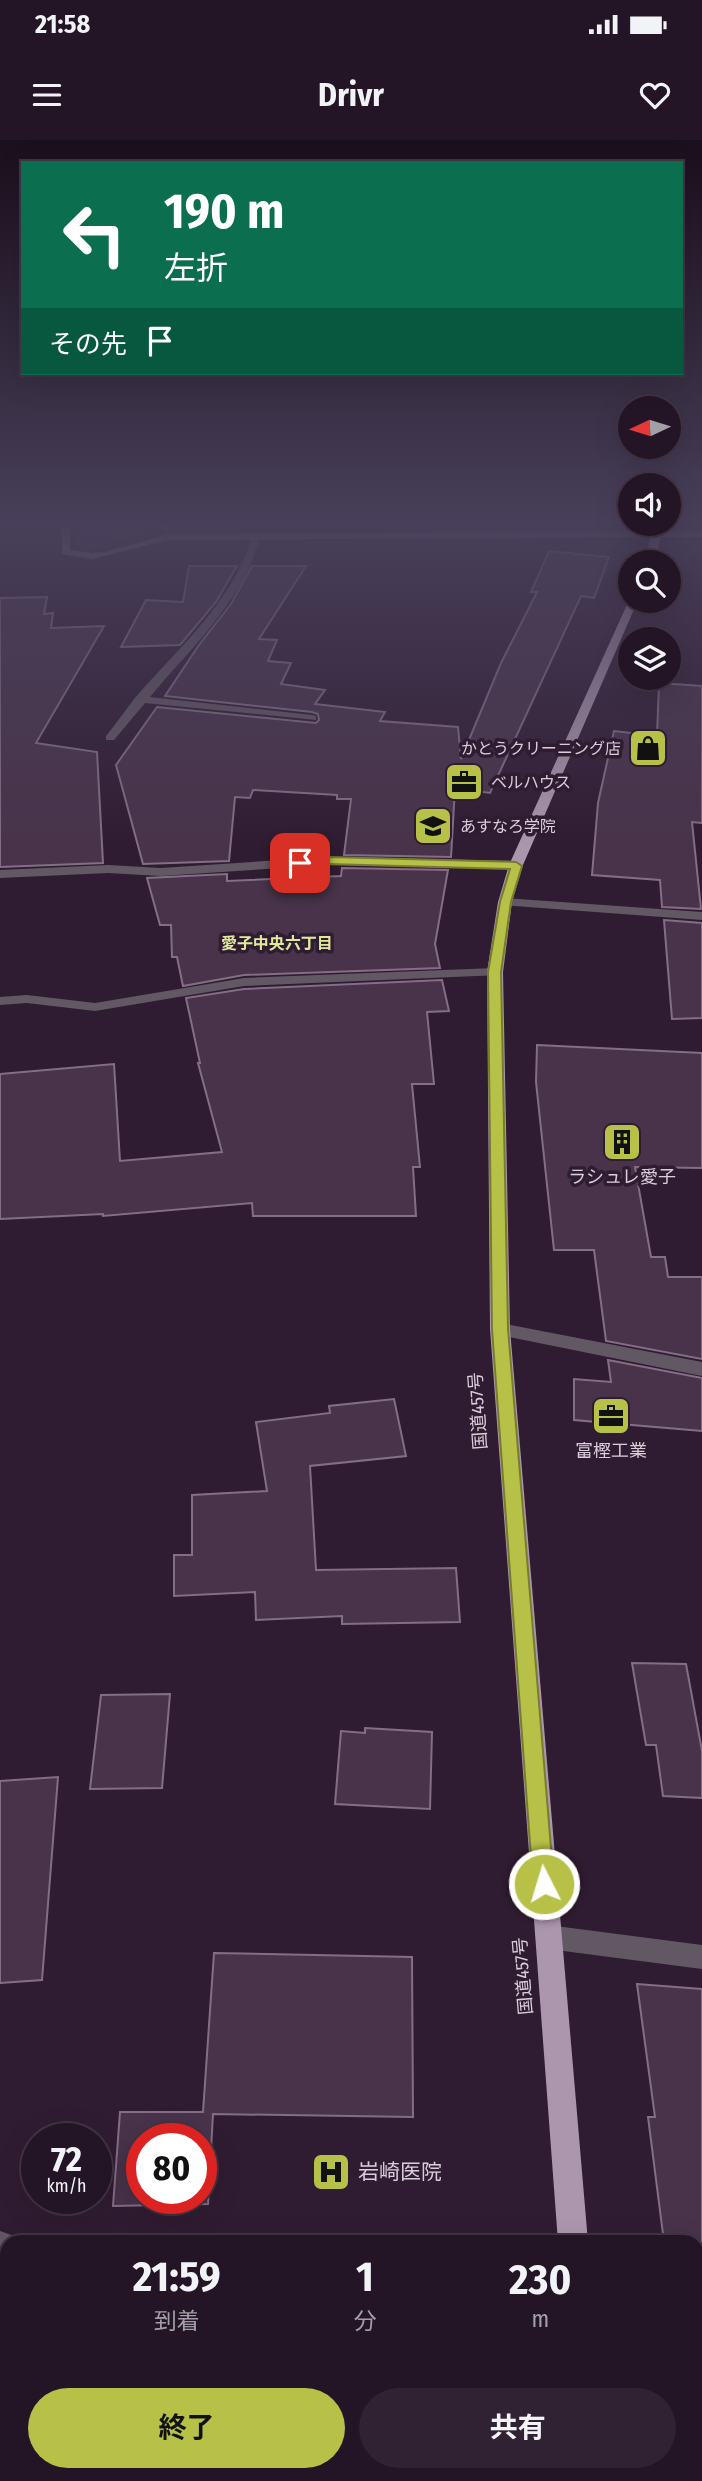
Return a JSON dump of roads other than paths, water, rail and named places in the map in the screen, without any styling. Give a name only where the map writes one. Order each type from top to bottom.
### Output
[{"type":"highway","name":"国道457号","points":[[572,2235],[500,1329],[495,972],[505,902],[516,866],[621,628]]},
{"type":"street","points":[[110,738],[201,628]]},
{"type":"street","points":[[140,699],[312,718]]},
{"type":"street","points":[[0,874],[108,869],[161,872],[328,861],[516,866]]},
{"type":"street","points":[[505,902],[702,916]]},
{"type":"street","points":[[0,1001],[27,999],[96,1007],[244,982],[495,972]]},
{"type":"street","points":[[500,1329],[702,1369]]},
{"type":"street","points":[[548,1937],[702,1958]]},
{"type":"place","name":"かとうクリーニング店","points":[[648,748]]},
{"type":"place","name":"ベルハウス","points":[[464,782]]},
{"type":"place","name":"あすなろ学院","points":[[433,826]]},
{"type":"place","name":"ラシュレ愛子","points":[[622,1142]]},
{"type":"place","name":"富樫工業","points":[[611,1416]]},
{"type":"place","name":"岩崎医院","points":[[331,2172]]},
{"type":"district","name":"愛子中央六丁目","points":[[277,943]]}]
